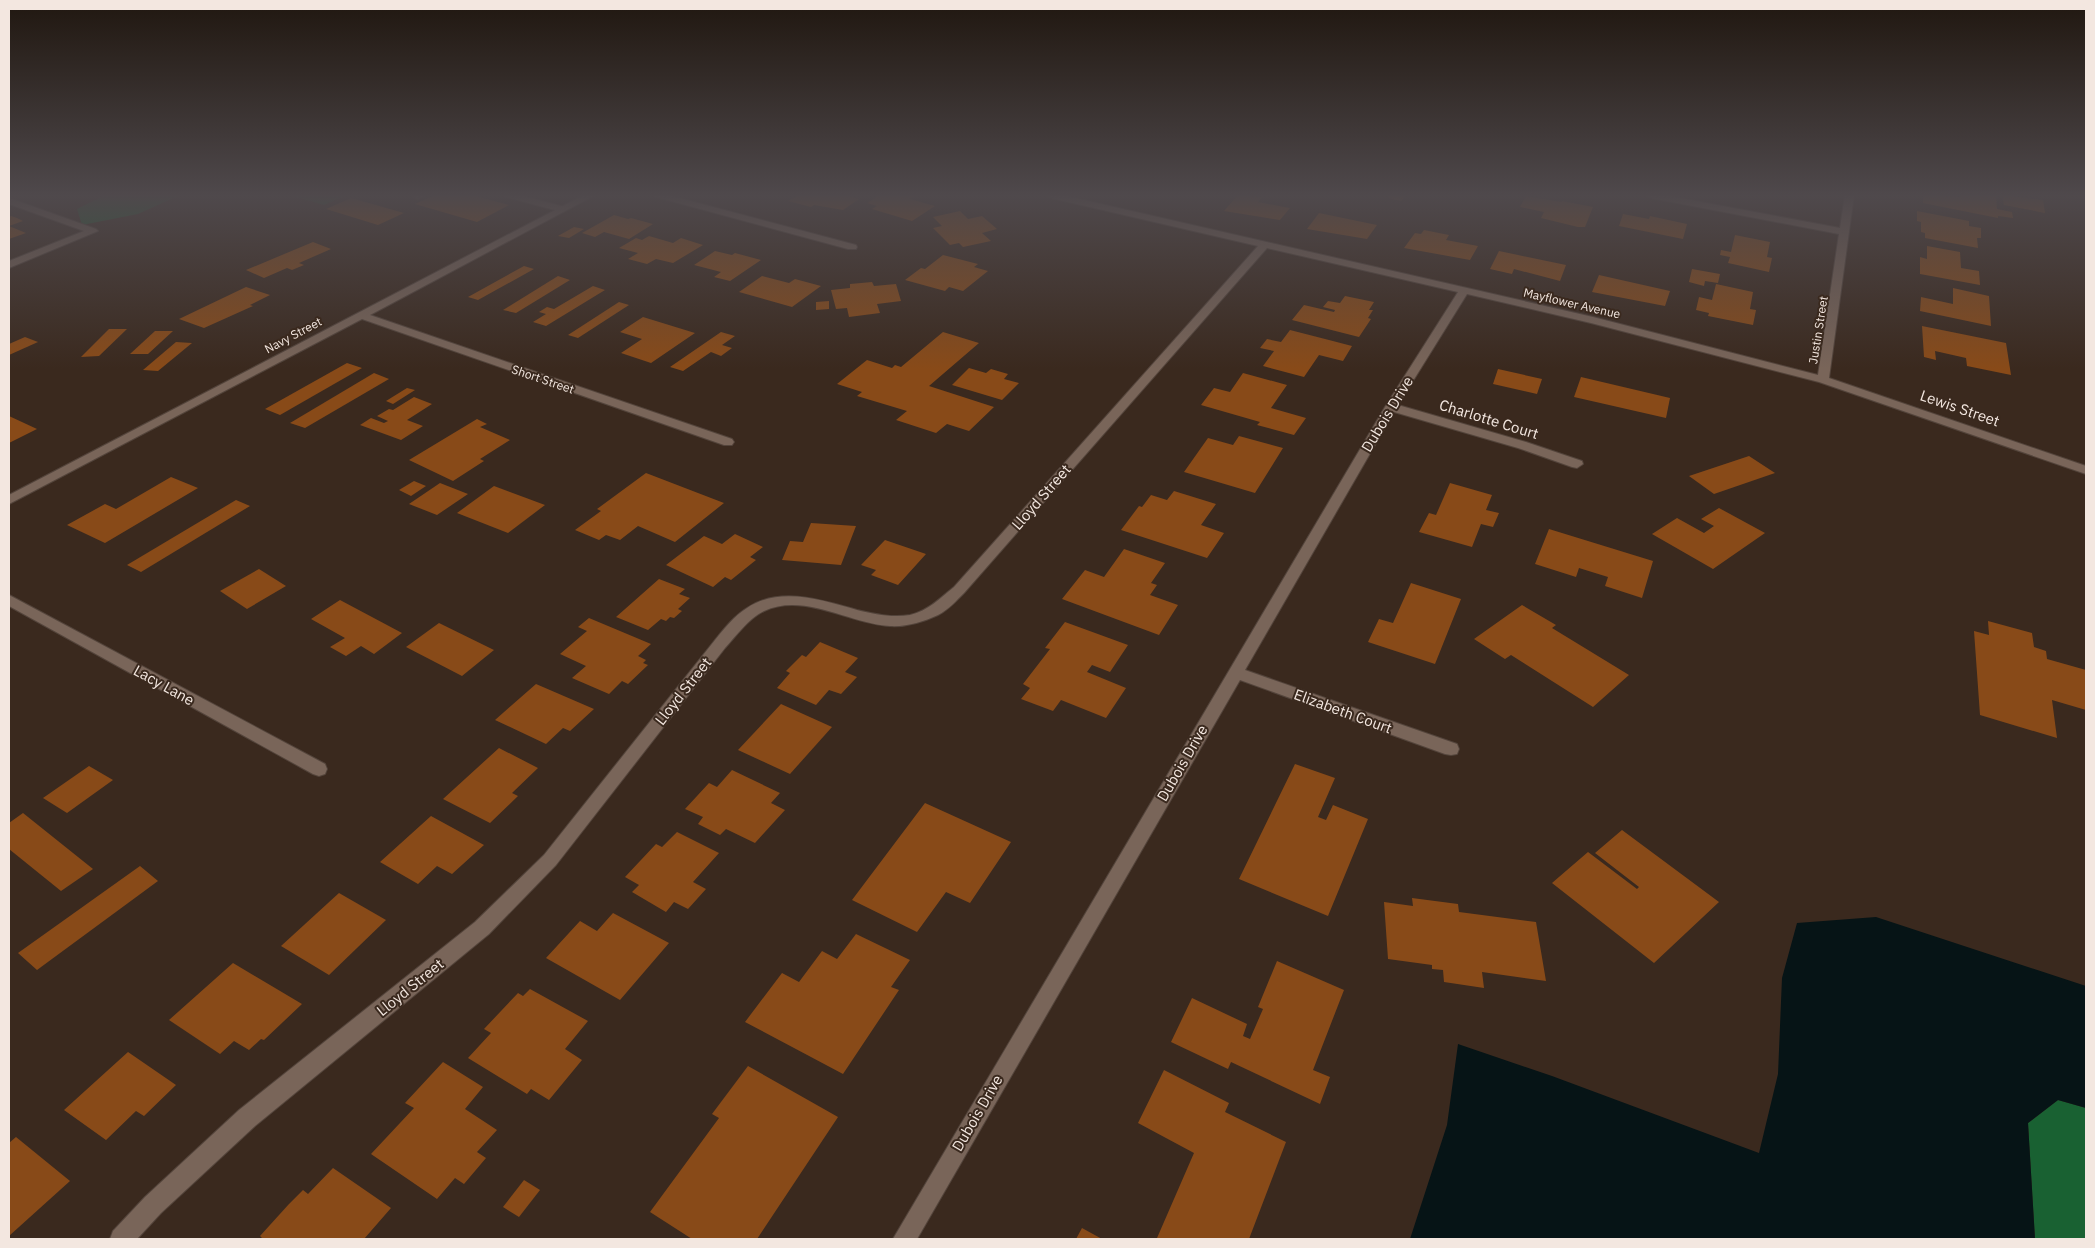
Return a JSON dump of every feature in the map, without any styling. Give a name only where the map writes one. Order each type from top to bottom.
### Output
[{"type":"street","points":[[9,265],[38,253]]},
{"type":"street","name":"Navy Street","points":[[9,500],[478,253]]},
{"type":"street","name":"Lloyd Street","points":[[121,1239],[152,1205],[247,1118],[482,928],[550,860],[720,644],[745,616],[765,605],[789,600],[815,602],[874,621],[911,620],[932,612],[958,590],[1257,253]]},
{"type":"street","name":"Mayflower Avenue","points":[[1305,253],[1593,320],[1823,380]]},
{"type":"street","name":"Justin Street","points":[[1823,380],[1842,253]]},
{"type":"street","name":"Dubois Drive","points":[[904,1239],[1391,407],[1464,290]]},
{"type":"street","name":"Short Street","points":[[360,316],[728,442]]},
{"type":"street","name":"Lewis Street","points":[[1823,380],[2086,470]]},
{"type":"street","name":"Charlotte Court","points":[[1391,407],[1522,445],[1577,464]]},
{"type":"street","name":"Lacy Lane","points":[[9,600],[319,769]]},
{"type":"street","name":"Elizabeth Court","points":[[1235,672],[1451,749]]},
{"type":"green space","points":[[2058,1100],[2086,1108],[2086,1239],[2035,1239],[2028,1123]]},
{"type":"shaded area","points":[[1876,917],[2086,986],[2086,1108],[2058,1100],[2028,1123],[2035,1239],[1410,1239],[1447,1125],[1458,1044],[1552,1076],[1759,1153],[1778,1074],[1782,978],[1797,923]]},
{"type":"building","points":[[286,253],[321,253],[299,263],[304,265],[292,270],[287,268],[264,278],[246,270]]},
{"type":"building","points":[[638,253],[689,253],[673,263],[656,259],[647,264],[628,259]]},
{"type":"building","points":[[712,253],[732,255],[736,253],[761,260],[730,281],[714,277],[721,272],[694,265]]},
{"type":"building","points":[[1433,253],[1474,253],[1470,260]]},
{"type":"building","points":[[1498,253],[1510,253],[1566,265],[1560,281],[1514,269],[1512,274],[1490,269]]},
{"type":"building","points":[[1720,253],[1768,253],[1767,257],[1772,258],[1769,272],[1728,263],[1730,257],[1720,255]]},
{"type":"building","points":[[1927,253],[1960,253],[1961,268],[1979,271],[1980,285],[1920,274],[1920,257],[1927,259]]},
{"type":"building","points":[[943,255],[978,264],[974,267],[988,271],[963,291],[949,287],[945,291],[905,280],[921,268],[925,269]]},
{"type":"building","points":[[524,266],[534,269],[478,300],[468,297]]},
{"type":"building","points":[[1692,269],[1720,274],[1718,283],[1705,281],[1704,286],[1689,282]]},
{"type":"building","points":[[1599,275],[1670,291],[1665,306],[1592,292]]},
{"type":"building","points":[[558,276],[570,280],[516,313],[503,310]]},
{"type":"building","points":[[762,276],[789,283],[795,279],[821,286],[792,307],[739,292]]},
{"type":"building","points":[[872,282],[874,286],[896,284],[901,301],[877,304],[880,313],[849,317],[847,308],[836,309],[831,290],[850,288],[850,284]]},
{"type":"building","points":[[1716,284],[1753,292],[1750,309],[1756,310],[1753,325],[1708,316],[1709,313],[1696,310],[1699,297],[1712,300]]},
{"type":"building","points":[[593,286],[605,290],[546,326],[533,322],[546,314],[539,312],[547,307],[554,309]]},
{"type":"building","points":[[246,287],[270,295],[250,305],[253,306],[204,328],[179,319]]},
{"type":"building","points":[[1953,288],[1989,296],[1991,326],[1920,311],[1921,297],[1953,304]]},
{"type":"building","points":[[1345,296],[1374,302],[1369,310],[1373,310],[1368,318],[1371,319],[1359,337],[1292,320],[1304,305],[1334,312],[1335,310],[1323,307],[1328,301],[1340,303]]},
{"type":"building","points":[[829,301],[829,309],[816,310],[816,302]]},
{"type":"building","points":[[619,302],[629,305],[578,338],[568,335]]},
{"type":"building","points":[[643,317],[695,333],[651,363],[621,353],[642,339],[620,332]]},
{"type":"building","points":[[1922,326],[2006,343],[2011,375],[1967,366],[1966,358],[1935,351],[1936,360],[1924,357]]},
{"type":"building","points":[[109,329],[127,329],[99,356],[81,357]]},
{"type":"building","points":[[1290,330],[1352,346],[1343,361],[1319,355],[1304,377],[1263,366],[1274,351],[1260,348],[1267,339],[1281,342]]},
{"type":"building","points":[[155,331],[173,331],[148,354],[130,354]]},
{"type":"building","points":[[721,332],[735,336],[722,345],[732,348],[721,356],[711,352],[683,371],[670,367]]},
{"type":"building","points":[[943,332],[979,343],[929,386],[994,407],[969,431],[947,424],[936,433],[896,420],[907,411],[857,396],[862,392],[837,384],[867,360],[892,368],[895,365],[901,367]]},
{"type":"building","points":[[25,337],[38,342],[9,355],[9,344]]},
{"type":"building","points":[[176,342],[192,343],[158,371],[143,370]]},
{"type":"building","points":[[347,363],[362,368],[280,415],[265,409]]},
{"type":"building","points":[[969,368],[986,373],[991,369],[1008,374],[1004,379],[1019,383],[1002,400],[952,385]]},
{"type":"building","points":[[1498,369],[1542,379],[1537,394],[1493,384]]},
{"type":"building","points":[[374,373],[389,379],[305,428],[290,423]]},
{"type":"building","points":[[1243,373],[1287,385],[1271,408],[1306,418],[1294,435],[1257,425],[1260,422],[1201,405],[1214,388],[1230,392]]},
{"type":"building","points":[[1581,377],[1670,398],[1666,418],[1574,397]]},
{"type":"building","points":[[407,388],[415,390],[393,404],[386,401]]},
{"type":"building","points":[[414,397],[432,404],[407,420],[423,426],[401,440],[360,425],[371,418],[384,423],[388,421],[377,416],[389,409],[393,410]]},
{"type":"building","points":[[9,416],[37,429],[9,443]]},
{"type":"building","points":[[477,419],[487,424],[480,427],[510,440],[480,459],[484,461],[453,481],[409,460]]},
{"type":"building","points":[[1239,436],[1283,448],[1255,493],[1184,472],[1208,438],[1233,445]]},
{"type":"building","points":[[1749,456],[1775,473],[1714,494],[1689,476]]},
{"type":"building","points":[[646,473],[724,503],[675,542],[638,526],[620,540],[606,535],[599,540],[575,530],[601,511],[597,509]]},
{"type":"building","points":[[171,477],[198,488],[105,543],[67,525],[105,504],[116,509]]},
{"type":"building","points":[[414,481],[426,486],[411,496],[399,490]]},
{"type":"building","points":[[440,483],[468,494],[437,515],[409,504]]},
{"type":"building","points":[[1450,483],[1492,495],[1486,510],[1499,513],[1493,527],[1481,524],[1472,547],[1419,532],[1429,513],[1436,515]]},
{"type":"building","points":[[494,486],[545,505],[508,533],[457,513]]},
{"type":"building","points":[[1174,491],[1216,504],[1201,525],[1224,533],[1207,558],[1121,530],[1139,506],[1142,507],[1151,495],[1167,500]]},
{"type":"building","points":[[236,500],[250,506],[141,572],[127,565]]},
{"type":"building","points":[[1719,508],[1765,533],[1713,569],[1652,534],[1677,518],[1704,533],[1714,526],[1701,519]]},
{"type":"building","points":[[811,523],[856,526],[841,565],[782,560],[790,541],[803,542]]},
{"type":"building","points":[[1549,529],[1653,561],[1642,598],[1605,586],[1608,577],[1579,568],[1576,577],[1535,564]]},
{"type":"building","points":[[735,534],[763,547],[750,557],[756,560],[731,580],[725,577],[713,587],[666,565],[704,536],[722,544]]},
{"type":"building","points":[[885,540],[926,554],[898,585],[871,575],[876,570],[861,565]]},
{"type":"building","points":[[1124,549],[1165,563],[1151,583],[1157,585],[1150,595],[1178,605],[1159,635],[1062,599],[1085,570],[1104,577]]},
{"type":"building","points":[[259,569],[286,586],[247,609],[220,591]]},
{"type":"building","points":[[659,579],[685,589],[679,594],[690,598],[678,609],[682,611],[674,618],[670,617],[666,621],[661,619],[648,630],[616,617]]},
{"type":"building","points":[[1411,583],[1461,599],[1435,664],[1368,642],[1379,619],[1393,623]]},
{"type":"building","points":[[340,600],[402,633],[374,654],[361,646],[346,656],[330,647],[345,638],[311,619]]},
{"type":"building","points":[[1522,605],[1556,625],[1552,628],[1629,675],[1593,707],[1511,655],[1505,659],[1474,639]]},
{"type":"building","points":[[589,618],[651,644],[638,656],[646,660],[643,663],[648,665],[628,684],[622,681],[609,694],[572,678],[586,666],[560,654],[587,631],[578,627]]},
{"type":"building","points":[[1988,621],[2032,633],[2034,647],[2046,651],[2047,659],[2086,670],[2086,710],[2052,700],[2057,738],[1980,715],[1974,631],[1989,635]]},
{"type":"building","points":[[1065,622],[1128,645],[1110,672],[1092,665],[1087,672],[1126,688],[1106,718],[1061,700],[1053,711],[1021,699],[1030,688],[1023,684],[1050,649],[1045,648]]},
{"type":"building","points":[[439,623],[494,650],[462,676],[406,647]]},
{"type":"building","points":[[820,642],[858,658],[845,672],[857,677],[841,694],[829,690],[816,705],[777,688],[790,673],[786,671],[802,655],[806,657]]},
{"type":"building","points":[[536,684],[594,709],[570,731],[563,728],[546,744],[495,720]]},
{"type":"building","points":[[781,704],[832,727],[790,774],[738,750]]},
{"type":"building","points":[[499,748],[538,768],[512,793],[518,796],[490,823],[443,799]]},
{"type":"building","points":[[1295,764],[1335,778],[1318,817],[1326,820],[1333,805],[1368,819],[1328,916],[1239,879]]},
{"type":"building","points":[[89,766],[113,780],[67,813],[43,798]]},
{"type":"building","points":[[732,770],[780,793],[771,803],[785,810],[755,843],[726,829],[720,835],[698,824],[703,817],[685,809],[709,783],[717,787]]},
{"type":"building","points":[[925,803],[1011,842],[970,903],[946,892],[917,932],[852,900]]},
{"type":"building","points":[[23,813],[93,869],[61,891],[9,849],[9,823]]},
{"type":"building","points":[[431,816],[484,845],[452,874],[437,866],[418,884],[380,862]]},
{"type":"building","points":[[1622,830],[1719,902],[1654,963],[1552,883],[1588,852],[1637,889],[1639,887],[1595,853]]},
{"type":"building","points":[[677,832],[719,853],[693,882],[706,889],[688,909],[674,902],[666,912],[632,892],[639,885],[625,877],[656,844],[662,847]]},
{"type":"building","points":[[140,866],[158,881],[37,970],[18,953]]},
{"type":"building","points":[[339,893],[386,920],[329,975],[281,946]]},
{"type":"building","points":[[1412,898],[1458,904],[1459,912],[1536,922],[1546,981],[1482,972],[1484,988],[1444,982],[1443,970],[1432,969],[1432,965],[1388,959],[1384,902],[1413,906]]},
{"type":"building","points":[[613,913],[669,943],[620,1000],[546,958],[580,921],[597,931]]},
{"type":"building","points":[[856,934],[910,960],[891,987],[899,990],[843,1074],[745,1022],[782,973],[799,982],[822,951],[837,959]]},
{"type":"building","points":[[1277,961],[1344,990],[1313,1070],[1330,1077],[1320,1104],[1231,1062],[1228,1069],[1171,1042],[1192,998],[1247,1024],[1243,1036],[1250,1039],[1263,1009],[1258,1007]]},
{"type":"building","points":[[233,963],[302,1004],[264,1040],[261,1039],[249,1050],[234,1041],[220,1054],[169,1020]]},
{"type":"building","points":[[530,989],[588,1021],[565,1049],[582,1060],[549,1100],[531,1089],[527,1094],[468,1058],[491,1033],[484,1029],[518,993],[523,996]]},
{"type":"building","points":[[128,1052],[176,1085],[144,1116],[136,1111],[106,1140],[64,1110]]},
{"type":"building","points":[[443,1062],[483,1087],[465,1109],[497,1130],[477,1152],[486,1158],[464,1184],[455,1178],[437,1199],[371,1154],[414,1108],[405,1103]]},
{"type":"building","points":[[748,1066],[838,1117],[757,1239],[692,1239],[650,1212],[719,1118],[712,1114]]},
{"type":"building","points":[[1164,1070],[1229,1103],[1225,1112],[1286,1142],[1249,1239],[1157,1238],[1194,1153],[1138,1123]]},
{"type":"building","points":[[16,1137],[70,1181],[9,1236],[9,1143]]},
{"type":"building","points":[[333,1168],[391,1208],[364,1239],[263,1239],[260,1236],[303,1190],[308,1194]]},
{"type":"building","points":[[524,1180],[540,1190],[519,1217],[503,1207]]},
{"type":"building","points":[[1082,1228],[1102,1239],[1076,1239]]}]
